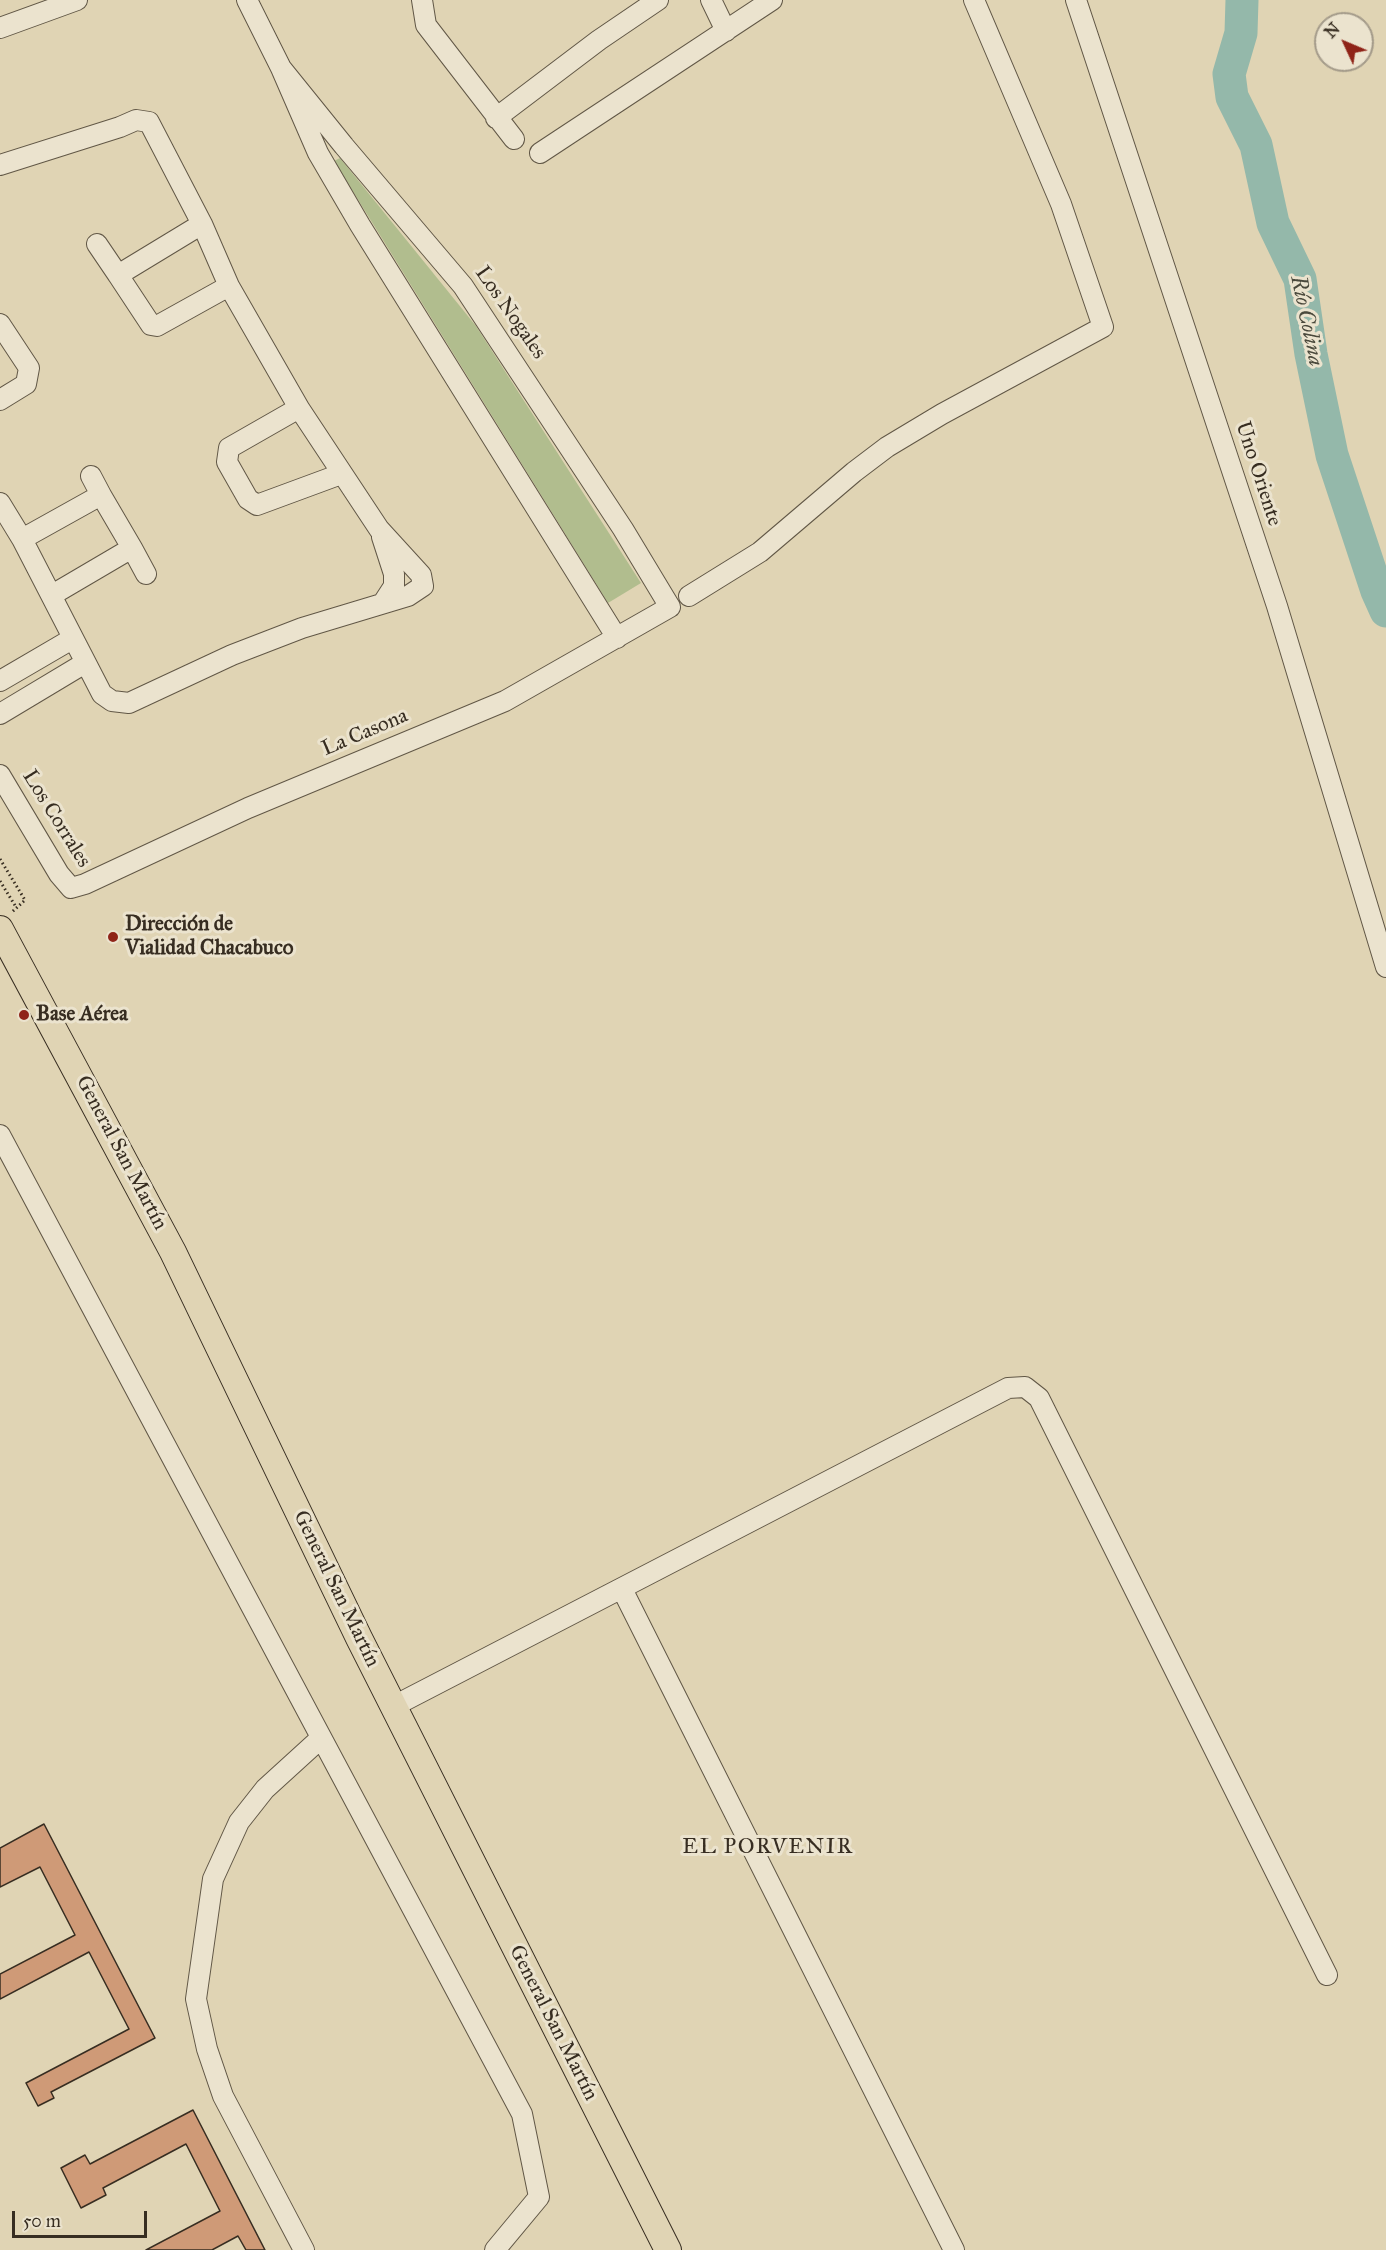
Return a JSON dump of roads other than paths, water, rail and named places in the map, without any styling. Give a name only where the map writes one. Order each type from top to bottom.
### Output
[{"type":"main road","name":"General San Martín","points":[[4,923],[173,1252],[394,1707],[668,2250]]},
{"type":"street","points":[[0,28],[77,0]]},
{"type":"street","name":"Los Nogales","points":[[247,0],[281,68],[318,153],[360,225],[617,638]]},
{"type":"street","points":[[422,0],[426,25],[514,139]]},
{"type":"street","points":[[496,118],[599,40],[658,0]]},
{"type":"street","points":[[711,0],[726,31]]},
{"type":"street","points":[[540,153],[772,0]]},
{"type":"street","points":[[689,596],[760,552],[887,447],[942,414],[1103,327],[1061,204],[974,0]]},
{"type":"street","name":"Uno Oriente","points":[[1076,0],[1277,606],[1386,967]]},
{"type":"street","name":"Los Nogales","points":[[281,68],[470,296],[623,529],[670,607]]},
{"type":"street","points":[[0,165],[136,120],[149,122],[202,224],[229,286],[299,408],[340,474],[379,529],[421,574],[423,586],[408,596],[302,628],[232,656],[129,704],[112,701],[102,694],[72,639],[52,595],[0,503]]},
{"type":"street","points":[[118,275],[202,224]]},
{"type":"street","points":[[97,244],[151,325],[157,326],[229,286]]},
{"type":"street","points":[[0,324],[29,368],[26,384],[0,400]]},
{"type":"street","points":[[299,408],[229,448],[227,462],[248,499],[257,505],[340,474]]},
{"type":"street","points":[[91,476],[146,574]]},
{"type":"street","points":[[22,539],[101,495]]},
{"type":"street","points":[[379,529],[394,574],[394,586],[383,603]]},
{"type":"street","points":[[52,595],[132,548]]},
{"type":"street","name":"La Casona","points":[[71,888],[85,884],[248,808],[505,701],[670,607]]},
{"type":"street","points":[[0,681],[72,639]]},
{"type":"street","points":[[0,714],[85,663]]},
{"type":"street","name":"Los Corrales","points":[[0,775],[59,874],[71,888]]},
{"type":"street","points":[[0,1135],[522,2114],[539,2197],[495,2250]]},
{"type":"street","points":[[394,1707],[1008,1388],[1019,1386],[1030,1389],[1039,1398],[1327,1975]]},
{"type":"street","points":[[622,1589],[954,2250]]},
{"type":"street","points":[[304,2250],[224,2096],[207,2049],[196,1999],[213,1879],[239,1822],[265,1789],[321,1738]]},
{"type":"waterway","name":"Río Colina","points":[[1242,0],[1241,33],[1229,74],[1232,97],[1256,145],[1273,223],[1300,279],[1311,354],[1332,455],[1377,591],[1386,611]]},
{"type":"place","name":"Dirección de Vialidad Chacabuco","points":[[113,937]]},
{"type":"place","name":"Base Aérea","points":[[24,1015]]},
{"type":"district","name":"EL PORVENIR","points":[[768,1848]]}]
